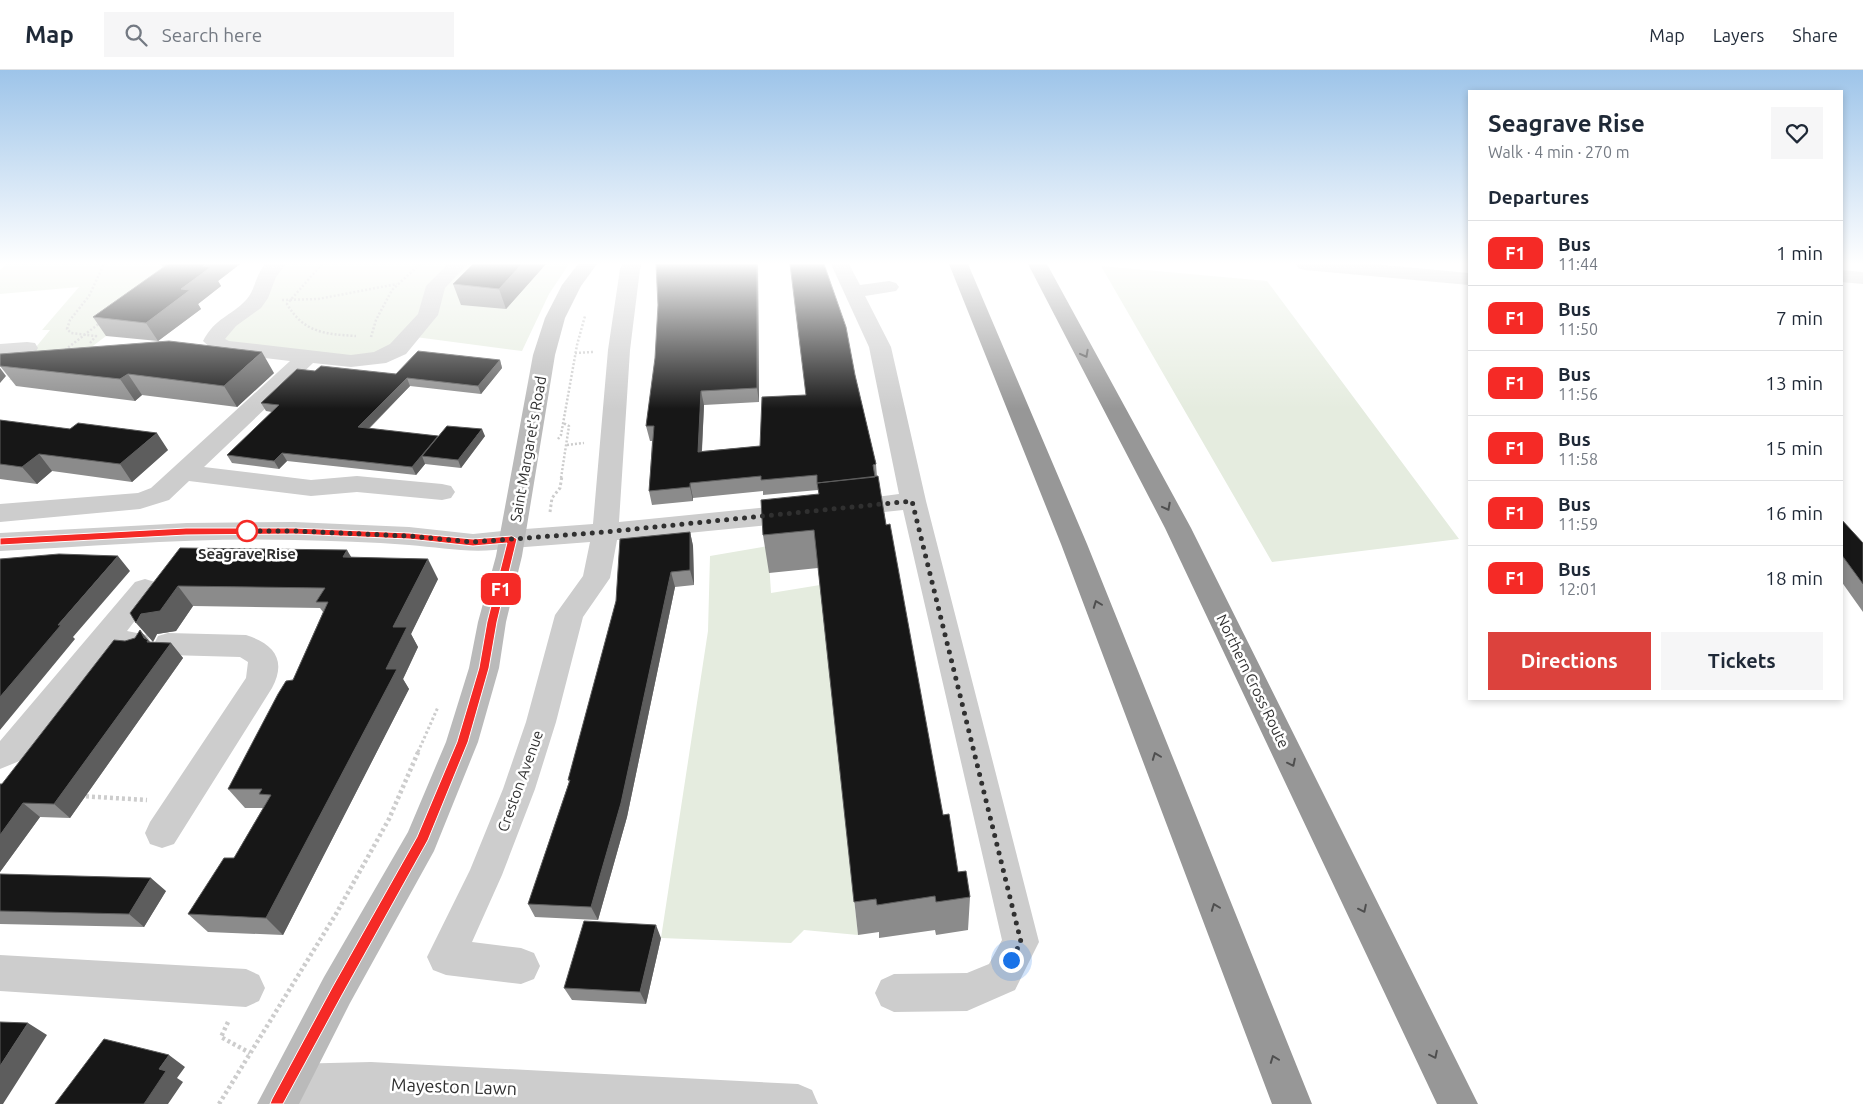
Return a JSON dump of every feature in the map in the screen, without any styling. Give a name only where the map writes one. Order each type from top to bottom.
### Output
[{"type":"highway","points":[[978,312],[1074,544],[1292,1104]]},
{"type":"highway","name":"Northern Cross Route","points":[[1062,312],[1178,528],[1458,1104]]},
{"type":"main road","name":"Saint Margaret's Road","points":[[283,1094],[322,1019],[426,831],[462,742],[484,668],[492,622],[530,538],[544,356],[558,312]]},
{"type":"street","points":[[241,312],[218,331],[214,341],[224,347],[351,361],[378,358],[398,349],[429,312]]},
{"type":"street","points":[[605,532],[619,350],[624,312]]},
{"type":"street","points":[[863,312],[880,347],[912,501],[1021,942],[1002,977],[967,992],[894,993]]},
{"type":"street","points":[[0,350],[27,348]]},
{"type":"street","points":[[0,513],[140,501],[160,494],[308,356]]},
{"type":"street","points":[[184,472],[311,488],[357,484],[442,492]]},
{"type":"street","points":[[0,542],[186,532],[285,531],[409,536],[473,542],[605,532],[912,501]]},
{"type":"street","name":"Creston Avenue","points":[[520,966],[446,957],[485,875],[519,789],[541,722],[569,615],[596,578],[605,532]]},
{"type":"street","points":[[0,756],[11,751],[145,589]]},
{"type":"street","points":[[103,641],[137,643]]},
{"type":"street","points":[[162,833],[261,680],[263,657],[246,646],[168,644]]},
{"type":"street","points":[[0,973],[246,988]]},
{"type":"street","name":"Mayeston Lawn","points":[[283,1094],[365,1093],[798,1104]]},
{"type":"path","points":[[76,312],[70,320],[67,329],[71,333],[96,336],[90,343]]},
{"type":"path","points":[[291,312],[298,321],[320,332],[371,338]]},
{"type":"path","points":[[351,361],[371,338],[381,312]]},
{"type":"path","points":[[561,435],[576,353],[586,315]]},
{"type":"path","points":[[62,352],[106,318]]},
{"type":"path","points":[[544,356],[619,350]]},
{"type":"path","points":[[530,538],[552,498],[560,488],[569,426],[563,423]]},
{"type":"path","points":[[219,1104],[336,914],[384,828],[440,704]]},
{"type":"path","points":[[76,796],[182,802]]},
{"type":"path","points":[[246,988],[220,1037],[250,1053]]},
{"type":"shaded area","points":[[57,312],[136,312],[53,376],[9,380],[50,330],[42,330]]},
{"type":"shaded area","points":[[241,312],[540,312],[522,351],[408,336],[378,358],[224,347],[218,331]]},
{"type":"shaded area","points":[[1128,312],[1290,312],[1459,539],[1272,562]]},
{"type":"shaded area","points":[[768,546],[771,593],[820,585],[858,935],[804,930],[791,943],[661,938],[708,631],[710,556]]},
{"type":"building","points":[[100,312],[160,312],[146,323],[93,317]]},
{"type":"building","points":[[658,312],[757,312],[757,388],[701,391],[698,452],[760,446],[762,397],[806,395],[796,312],[841,312],[846,327],[876,464],[873,465],[875,477],[817,483],[817,475],[761,480],[761,476],[690,483],[690,487],[649,491],[654,426],[646,426],[655,358]]},
{"type":"building","points":[[169,341],[262,352],[224,386],[128,374],[120,379],[0,366],[0,354]]},
{"type":"building","points":[[418,351],[500,360],[478,386],[407,378],[358,427],[438,436],[412,467],[282,453],[274,461],[227,455],[279,405],[261,403],[297,369],[315,371],[321,366],[396,374]]},
{"type":"building","points":[[0,420],[70,429],[78,423],[157,433],[120,464],[39,454],[22,467],[0,464]]},
{"type":"building","points":[[447,426],[482,429],[458,460],[422,456]]},
{"type":"building","points":[[878,476],[886,525],[890,524],[943,815],[949,814],[958,872],[966,871],[970,897],[936,902],[935,896],[877,905],[876,899],[854,902],[814,530],[763,535],[761,500],[819,494],[817,483]]},
{"type":"building","points":[[1843,521],[1863,543],[1863,584],[1843,557]]},
{"type":"building","points":[[690,532],[690,570],[671,572],[621,803],[591,907],[528,904],[570,780],[568,780],[616,601],[620,539]]},
{"type":"building","points":[[180,548],[347,550],[343,557],[428,559],[393,627],[407,627],[386,669],[397,669],[266,918],[188,914],[224,858],[234,858],[271,795],[259,794],[262,789],[228,789],[278,694],[286,681],[293,680],[328,602],[316,602],[325,588],[178,586],[160,611],[141,614],[136,623],[130,613]]},
{"type":"building","points":[[59,554],[118,556],[58,625],[61,625],[0,697],[0,559]]},
{"type":"building","points":[[140,630],[144,638],[148,640],[147,642],[171,643],[54,804],[23,803],[0,835],[0,784],[2,784],[114,640],[125,641],[135,638]]},
{"type":"building","points":[[0,874],[151,878],[129,914],[0,911]]},
{"type":"building","points":[[584,921],[656,925],[640,992],[564,988]]},
{"type":"building","points":[[0,1022],[28,1023],[0,1066]]},
{"type":"building","points":[[104,1039],[169,1055],[159,1069],[166,1071],[144,1104],[55,1104]]},
{"type":"bus line","name":"F1","points":[[0,542],[186,532],[294,531],[409,536],[455,542],[512,539],[492,622],[484,668],[462,742],[422,840],[337,990],[277,1104]]},
{"type":"place","name":"Seagrave Rise","points":[[247,531]]},
{"type":"route","points":[[247,531],[240,531],[294,531],[409,536],[455,542],[473,542],[605,532],[912,501],[1021,942],[1011,960]]}]
